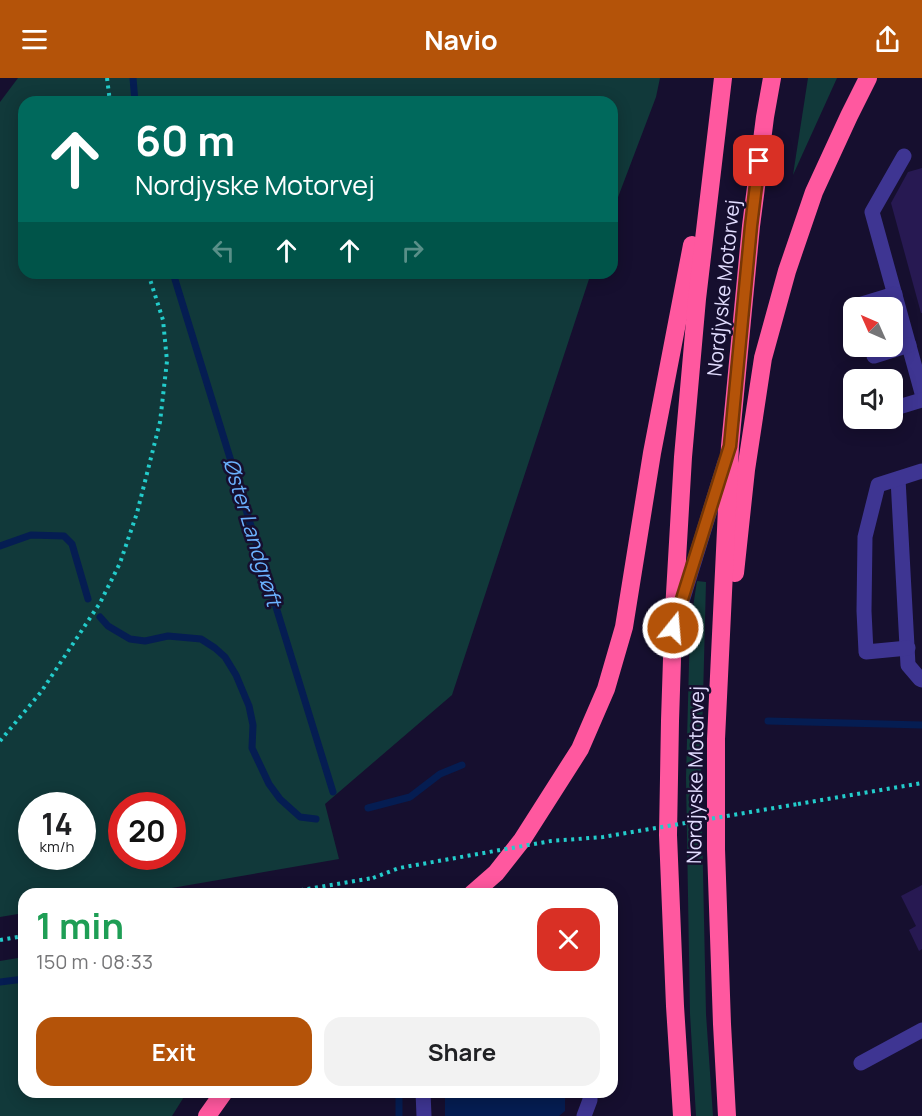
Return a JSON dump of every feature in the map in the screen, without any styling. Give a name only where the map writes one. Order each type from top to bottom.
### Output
[{"type":"highway","name":"Nordjyske Motorvej","points":[[727,1116],[716,861],[716,739],[730,446],[751,226],[772,78]]},
{"type":"highway","points":[[716,739],[746,470],[763,358],[787,271],[814,192],[868,78]]},
{"type":"highway","name":"Nordjyske Motorvej","points":[[682,1116],[668,835],[673,628],[684,446],[697,299],[722,82]]},
{"type":"highway","points":[[479,888],[496,873],[522,840],[580,749],[606,689],[626,616],[652,453],[718,110]]},
{"type":"highway","points":[[207,1116],[220,1098]]},
{"type":"highway","points":[[215,1116],[222,1098]]},
{"type":"lane","points":[[904,156],[872,212],[895,294],[914,349],[922,392]]},
{"type":"lane","points":[[885,297],[895,294]]},
{"type":"lane","points":[[903,406],[922,400]]},
{"type":"lane","points":[[673,628],[730,446]]},
{"type":"lane","points":[[908,648],[866,652],[865,537],[878,485],[922,471]]},
{"type":"lane","points":[[898,479],[909,665],[922,680]]},
{"type":"lane","points":[[861,1063],[922,1030]]},
{"type":"lane","points":[[423,1098],[423,1116]]},
{"type":"lane","points":[[584,1116],[590,1098]]},
{"type":"path","points":[[107,78],[109,96]]},
{"type":"path","points":[[0,741],[41,692],[100,603],[120,563],[137,513],[160,422],[167,361],[163,320],[150,279]]},
{"type":"path","points":[[314,888],[374,878],[399,868],[551,841],[603,837],[922,783]]},
{"type":"path","points":[[0,940],[18,937]]},
{"type":"green space","points":[[18,78],[660,78],[656,97],[618,197],[618,96],[18,96],[18,279],[589,279],[452,695],[325,804],[339,859],[172,888],[18,888],[18,914],[0,917],[0,102]]},
{"type":"green space","points":[[808,78],[837,78],[793,175]]},
{"type":"green space","points":[[697,581],[706,582],[701,777],[706,1014],[713,1116],[696,1116],[690,1014],[686,778],[690,626]]},
{"type":"green space","points":[[18,958],[18,1098],[183,1098],[172,1116],[0,1116],[0,961]]},
{"type":"water","points":[[445,1098],[565,1098],[565,1111],[559,1116],[445,1116]]},
{"type":"building","points":[[922,168],[921,313],[891,203],[908,172]]},
{"type":"building","points":[[922,885],[922,949],[919,951],[909,930],[916,926],[901,896]]},
{"type":"waterway","name":"Øster Landgrøft","points":[[133,78],[134,96]]},
{"type":"waterway","name":"Øster Landgrøft","points":[[175,279],[333,792]]},
{"type":"waterway","points":[[0,546],[31,535],[64,536],[72,544],[88,599]]},
{"type":"waterway","points":[[100,617],[108,626],[130,639],[145,641],[168,636],[201,639],[225,657],[236,675],[249,706],[253,725],[252,748],[269,784],[280,799],[300,817],[316,819]]},
{"type":"waterway","points":[[768,721],[922,725]]},
{"type":"waterway","points":[[368,808],[410,797],[440,774],[462,765]]},
{"type":"waterway","points":[[0,982],[18,980]]},
{"type":"waterway","name":"Øster Landgrøft","points":[[399,1098],[399,1116]]},
{"type":"route","points":[[673,628],[730,446],[759,161]]}]
